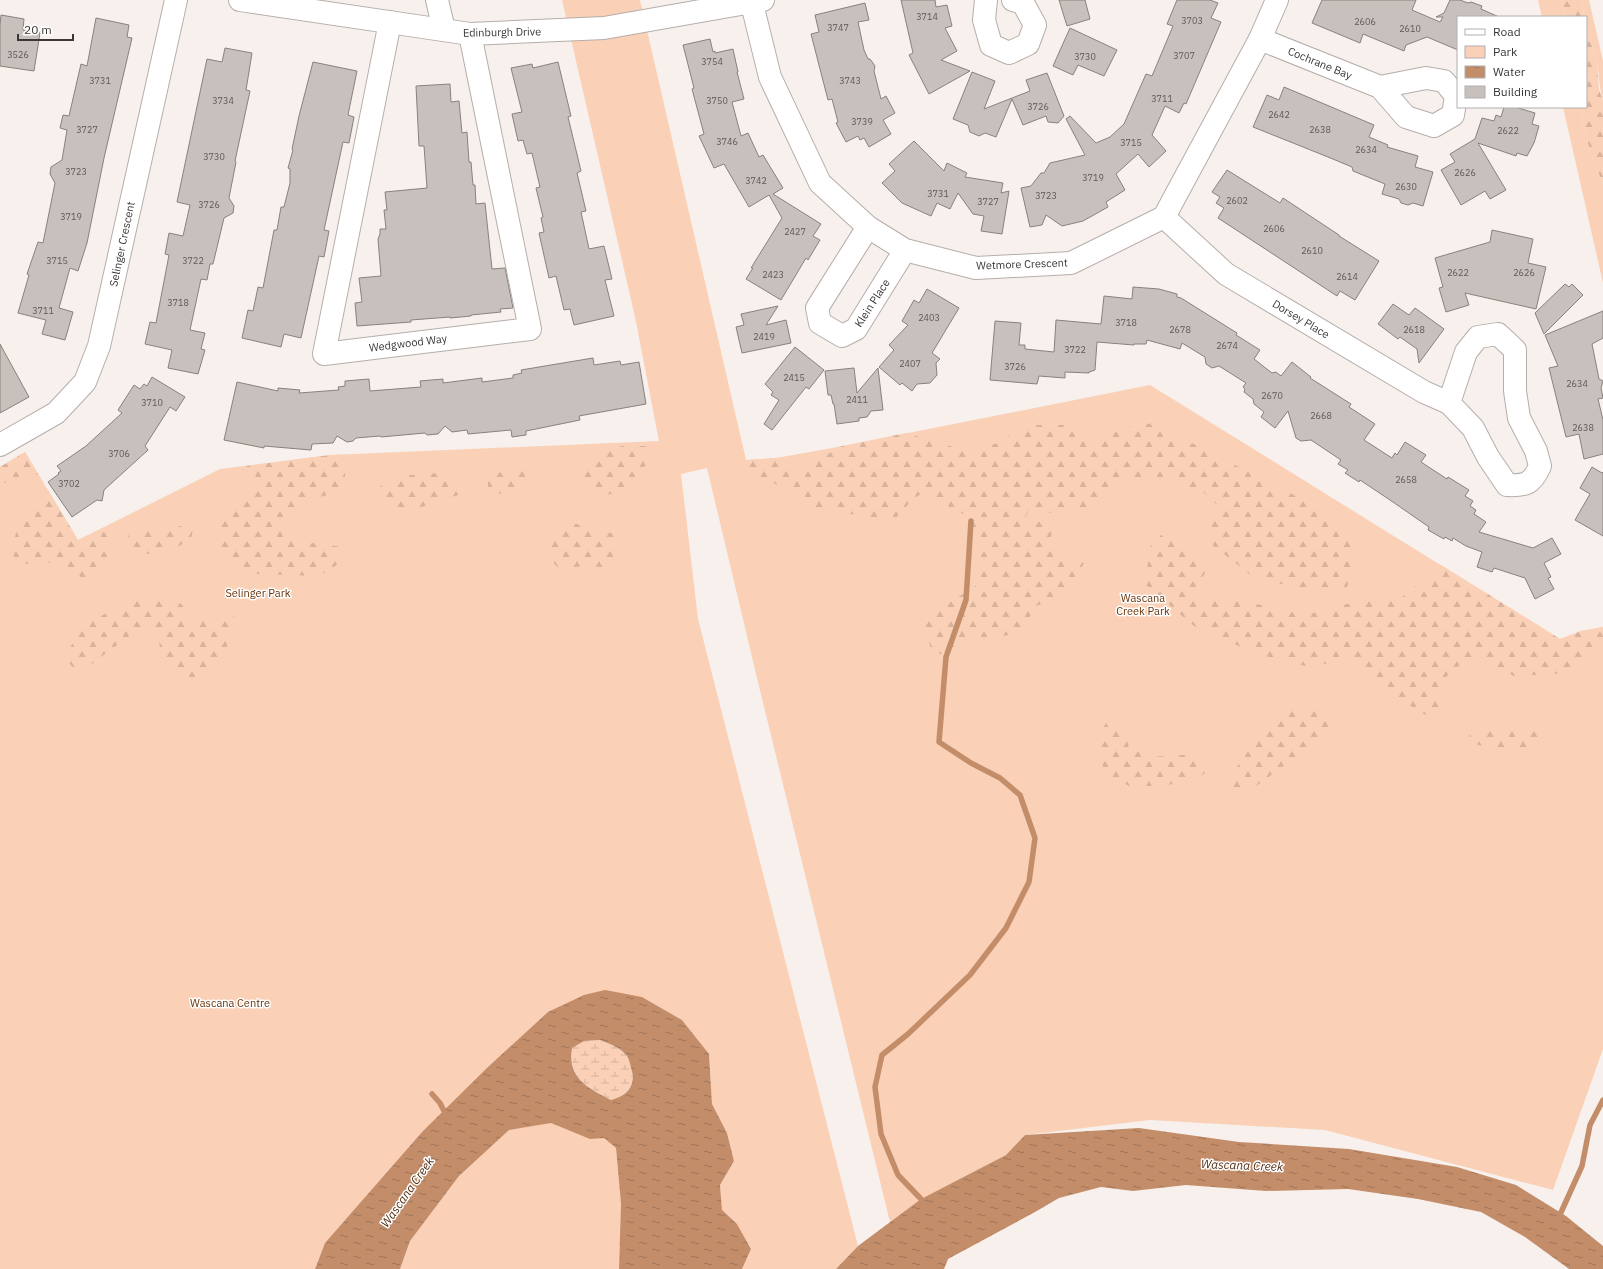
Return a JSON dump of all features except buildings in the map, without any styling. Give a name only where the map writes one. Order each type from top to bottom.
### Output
[{"type":"street","name":"Selinger Crescent","points":[[0,445],[56,413],[85,382],[99,346],[176,0]]},
{"type":"street","name":"Edinburgh Drive","points":[[240,0],[470,34],[604,28],[755,1]]},
{"type":"street","points":[[437,0],[444,30]]},
{"type":"street","points":[[986,0],[984,20],[991,45],[1009,53],[1028,44],[1035,25],[1023,3],[1013,0]]},
{"type":"street","points":[[1164,217],[1260,39],[1277,0]]},
{"type":"street","name":"Wetmore Crescent","points":[[755,1],[770,77],[820,183],[868,227],[905,250],[976,268],[1071,263],[1164,217]]},
{"type":"street","name":"Wedgwood Way","points":[[390,22],[324,354],[530,329],[470,34]]},
{"type":"street","name":"Cochrane Bay","points":[[1260,39],[1380,88]]},
{"type":"street","name":"Dorsey Place","points":[[1164,217],[1226,274],[1424,392],[1449,403],[1473,428],[1488,457],[1507,486],[1522,486],[1535,478],[1540,466],[1536,451],[1519,418],[1515,391],[1515,350],[1498,334],[1478,337],[1466,352],[1449,403]]},
{"type":"street","name":"Klein Place","points":[[868,227],[816,308],[820,323],[836,333],[842,336],[856,329],[905,250]]},
{"type":"green space","points":[[562,0],[640,0],[746,460],[776,458],[838,447],[1150,385],[1560,639],[1581,631],[1603,627],[1603,1049],[1553,1190],[1325,1130],[1150,1120],[1025,1135],[1006,1155],[921,1199],[890,1222],[707,468],[681,474],[698,619],[858,1246],[836,1269],[742,1269],[751,1249],[737,1224],[722,1211],[720,1185],[734,1161],[727,1133],[712,1104],[709,1054],[682,1020],[642,997],[325,1243],[315,1269],[0,1269],[0,467],[25,452],[78,540],[220,469],[330,455],[659,441],[635,317]]},
{"type":"green space","points":[[1538,0],[1561,0],[1566,16],[1542,16]]},
{"type":"green space","points":[[1561,0],[1582,0],[1584,16],[1566,16]]},
{"type":"green space","points":[[1582,0],[1589,0],[1603,61],[1603,100],[1596,57],[1587,29],[1587,16],[1584,16]]},
{"type":"green space","points":[[1587,28],[1597,62],[1599,90],[1603,100],[1603,184],[1590,152],[1580,108],[1587,108]]},
{"type":"green space","points":[[1563,108],[1580,108],[1590,152],[1603,184],[1603,283]]},
{"type":"green space","points":[[1160,422],[1178,436],[1310,503],[1330,516],[1355,547],[1347,588],[1310,591],[1253,577],[1210,543],[1202,522],[1224,511],[1202,491],[1167,480],[1131,479],[1105,488],[1092,506],[1058,513],[1028,512],[1022,523],[1053,521],[1051,538],[1067,558],[1084,563],[1068,593],[1034,607],[1023,633],[972,640],[953,659],[931,650],[924,619],[977,585],[977,537],[967,516],[923,493],[914,498],[893,521],[810,507],[774,483],[750,480],[746,460],[776,458],[794,470],[818,461],[838,447],[906,433],[960,449],[995,444],[1028,425],[1074,425],[1094,440],[1127,427]]},
{"type":"green space","points":[[622,446],[647,446],[650,458],[631,488],[612,494],[600,495],[579,480],[594,455]]},
{"type":"green space","points":[[25,452],[38,474],[6,483],[0,482],[0,467]]},
{"type":"green space","points":[[330,455],[345,466],[345,482],[336,493],[299,502],[287,515],[282,535],[296,541],[343,547],[343,561],[319,576],[257,574],[227,564],[219,542],[222,521],[232,510],[254,494],[260,481],[246,466]]},
{"type":"green space","points":[[526,468],[530,479],[519,488],[498,494],[488,488],[488,479],[505,470]]},
{"type":"green space","points":[[441,473],[461,482],[458,495],[415,509],[385,508],[376,494],[382,484],[410,475]]},
{"type":"green space","points":[[48,490],[78,540],[102,529],[111,542],[109,564],[90,581],[43,560],[17,566],[13,547],[18,529],[26,514]]},
{"type":"green space","points":[[575,523],[593,532],[618,533],[618,554],[603,567],[582,566],[560,569],[550,560],[548,547],[559,528]]},
{"type":"green space","points":[[180,526],[193,530],[191,539],[167,553],[144,554],[126,546],[128,534]]},
{"type":"green space","points":[[1161,535],[1200,551],[1205,573],[1194,589],[1203,601],[1240,600],[1305,615],[1355,602],[1399,600],[1441,565],[1560,639],[1581,631],[1603,627],[1603,643],[1567,673],[1514,676],[1478,658],[1458,666],[1439,683],[1443,710],[1431,718],[1385,691],[1356,660],[1306,666],[1257,654],[1194,626],[1147,586],[1148,549]]},
{"type":"green space","points":[[154,596],[178,601],[183,606],[187,619],[219,617],[233,614],[236,626],[226,648],[213,666],[192,679],[174,675],[162,659],[159,641],[154,631],[132,634],[86,668],[74,669],[66,659],[78,629],[122,604]]},
{"type":"green space","points":[[1320,708],[1334,718],[1332,735],[1296,757],[1245,794],[1236,793],[1230,781],[1256,731],[1282,712]]},
{"type":"green space","points":[[1122,721],[1129,748],[1150,757],[1198,755],[1205,773],[1191,782],[1157,786],[1129,786],[1105,772],[1097,752],[1098,737],[1106,723]]},
{"type":"green space","points":[[1485,726],[1542,732],[1548,740],[1533,748],[1511,751],[1478,745],[1469,736],[1474,730]]},
{"type":"green space","points":[[600,1040],[615,1046],[627,1056],[633,1074],[632,1084],[626,1092],[611,1100],[581,1081],[573,1067],[572,1048],[584,1041]]},
{"type":"green space","points":[[551,1123],[590,1138],[604,1138],[616,1148],[621,1204],[619,1269],[400,1269],[410,1241],[459,1176],[509,1129]]},
{"type":"water","name":"Wascana Creek","points":[[605,990],[642,997],[682,1020],[709,1054],[712,1104],[727,1133],[734,1161],[720,1185],[722,1210],[737,1224],[751,1249],[742,1269],[619,1269],[621,1204],[616,1148],[604,1138],[590,1139],[551,1123],[509,1130],[459,1176],[410,1241],[400,1269],[315,1269],[325,1243],[423,1131],[488,1067],[548,1012],[584,995]],"holes":[[[600,1040],[618,1048],[627,1056],[633,1074],[632,1085],[626,1093],[611,1100],[594,1091],[581,1081],[576,1074],[571,1058],[572,1048],[584,1041]]]},
{"type":"water","name":"Wascana Creek","points":[[1139,1128],[1239,1142],[1349,1149],[1457,1167],[1516,1185],[1566,1216],[1603,1246],[1603,1269],[1569,1269],[1525,1237],[1481,1212],[1418,1199],[1348,1189],[1266,1191],[1186,1185],[1133,1191],[1101,1187],[1059,1198],[948,1259],[944,1269],[836,1269],[858,1246],[921,1199],[1006,1155],[1025,1135]]},
{"type":"waterway","points":[[924,1206],[921,1199],[898,1175],[881,1134],[875,1087],[882,1055],[908,1034],[970,975],[1006,928],[1029,882],[1035,838],[1020,795],[1000,778],[971,763],[939,742],[946,657],[966,600],[971,521]]},
{"type":"waterway","points":[[432,1094],[440,1103],[447,1117]]},
{"type":"waterway","points":[[1558,1219],[1582,1166],[1590,1125],[1603,1100]]},
{"type":"park label","name":"Selinger Park","points":[[258,593]]},
{"type":"park label","name":"Wascana Creek Park","points":[[1143,604]]},
{"type":"park label","name":"Wascana Centre","points":[[230,1003]]}]
